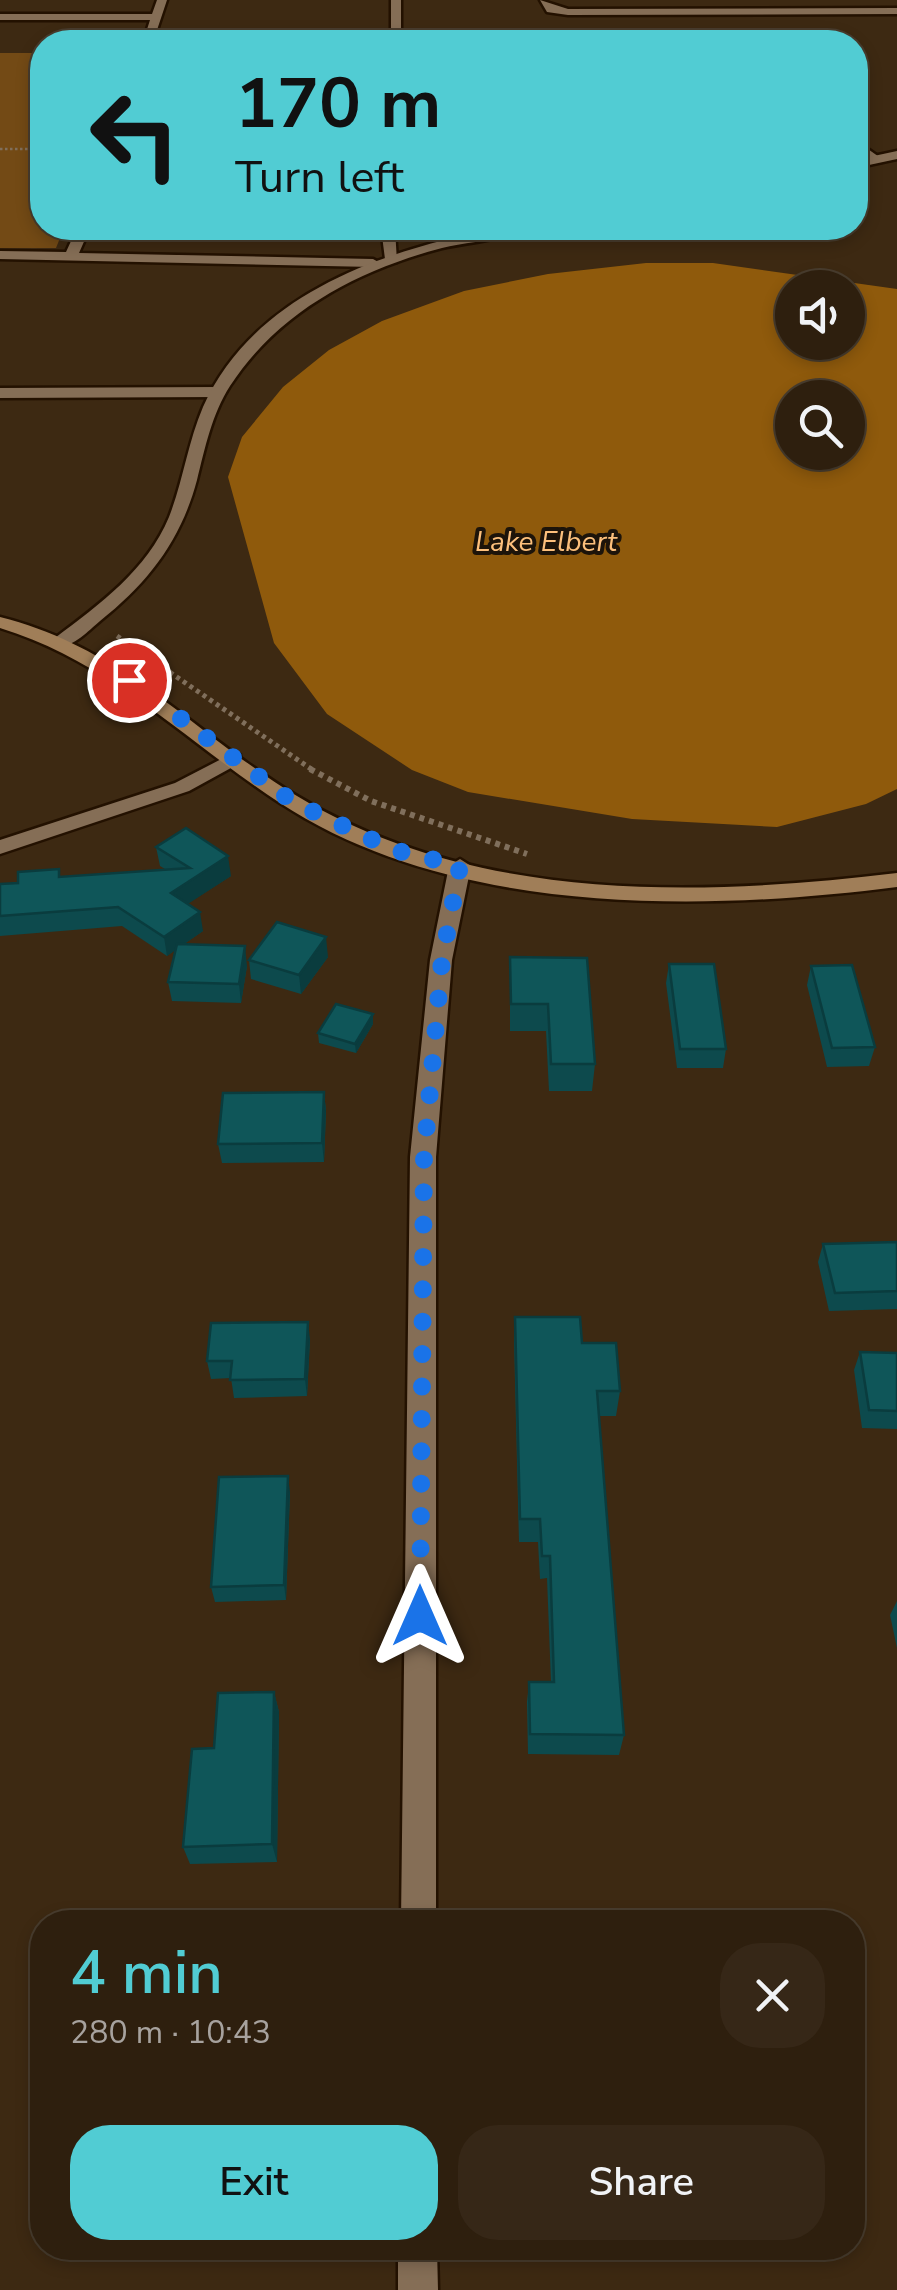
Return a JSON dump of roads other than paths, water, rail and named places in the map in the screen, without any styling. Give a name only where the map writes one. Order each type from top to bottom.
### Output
[{"type":"main road","points":[[0,622],[62,642],[129,680],[293,802],[394,850],[569,889],[706,896],[818,892],[897,880]]},
{"type":"street","points":[[152,30],[162,0]]},
{"type":"street","points":[[396,0],[396,30]]},
{"type":"street","points":[[545,0],[551,10],[572,12],[897,10]]},
{"type":"street","points":[[0,18],[156,17]]},
{"type":"street","points":[[868,161],[897,155]]},
{"type":"street","points":[[71,256],[78,240]]},
{"type":"street","points":[[390,240],[392,259]]},
{"type":"street","points":[[0,255],[373,263],[468,240]]},
{"type":"street","points":[[62,642],[140,576],[169,535],[218,392],[245,355],[283,319],[373,263]]},
{"type":"street","points":[[0,392],[218,392]]},
{"type":"street","points":[[0,848],[182,787],[233,759]]},
{"type":"street","points":[[418,1910],[424,1156],[442,960],[460,866]]},
{"type":"street","points":[[418,2260],[418,2290]]},
{"type":"lane","points":[[868,152],[878,159]]},
{"type":"water","name":"Lake Elbert","points":[[646,263],[713,263],[775,272],[775,360],[865,360],[865,284],[897,289],[897,789],[866,804],[777,827],[632,819],[468,792],[412,770],[327,714],[274,643],[228,477],[242,437],[283,387],[329,350],[382,321],[464,291],[548,274]]}]
